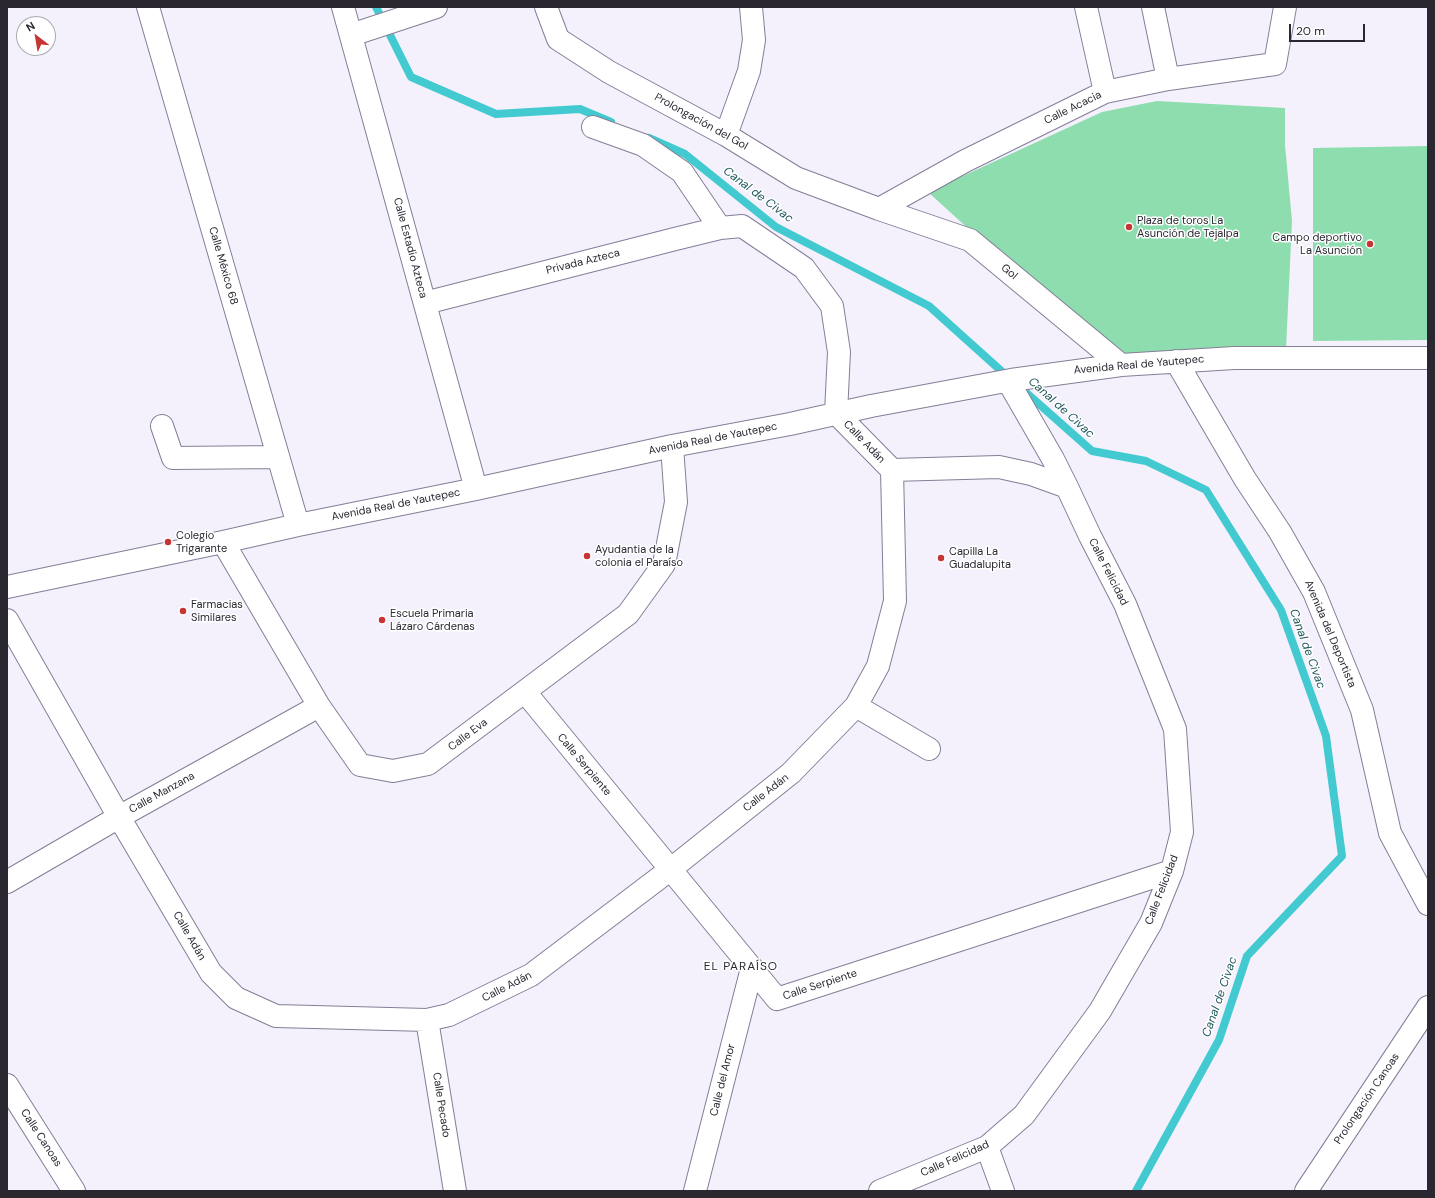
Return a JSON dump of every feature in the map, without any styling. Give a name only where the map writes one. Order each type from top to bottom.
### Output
[{"type":"street","name":"Calle México 68","points":[[148,7],[298,525]]},
{"type":"street","name":"Calle Estadio Azteca","points":[[344,7],[357,33],[425,303],[476,489]]},
{"type":"street","name":"Prolongación del Gol","points":[[546,7],[558,39],[610,72],[726,135],[796,178],[880,209]]},
{"type":"street","points":[[726,135],[749,71],[754,40],[750,7]]},
{"type":"street","points":[[1086,7],[1105,92]]},
{"type":"street","points":[[1153,7],[1168,80]]},
{"type":"street","name":"Calle Acacia","points":[[880,209],[965,161],[1105,92],[1168,80],[1275,64],[1285,7]]},
{"type":"street","points":[[357,33],[420,12]]},
{"type":"street","points":[[593,127],[643,145],[682,172],[720,228]]},
{"type":"street","name":"Gol","points":[[880,209],[970,240],[1121,365]]},
{"type":"street","name":"Privada Azteca","points":[[425,303],[720,228],[742,226],[804,268],[832,306],[839,352],[836,413]]},
{"type":"street","name":"Avenida Real de Yautepec","points":[[7,587],[476,489],[672,446],[790,424],[836,413],[1010,381],[1093,368],[1176,361],[1234,358],[1428,358]]},
{"type":"street","name":"Avenida del Deportista","points":[[1176,361],[1245,480],[1280,532],[1314,592],[1362,710],[1390,833],[1428,904]]},
{"type":"street","name":"Calle Felicidad","points":[[880,1191],[987,1146],[1024,1115],[1100,1012],[1151,923],[1172,871],[1182,832],[1175,729],[1125,604],[1053,459],[1010,381]]},
{"type":"street","name":"Calle Adán","points":[[7,620],[119,817],[211,973],[236,998],[276,1016],[427,1020],[449,1015],[531,975],[671,869],[791,773],[856,706],[878,666],[895,601],[892,470],[836,413]]},
{"type":"street","points":[[162,426],[173,458],[278,457]]},
{"type":"street","name":"Calle Eva","points":[[223,542],[319,706],[360,765],[393,771],[428,764],[628,614],[664,564],[676,502],[672,446]]},
{"type":"street","points":[[892,470],[999,467],[1031,474],[1067,487]]},
{"type":"street","name":"Calle Serpiente","points":[[525,692],[777,998],[1172,871]]},
{"type":"street","name":"Calle Manzana","points":[[7,882],[119,817],[319,706]]},
{"type":"street","points":[[856,706],[929,749]]},
{"type":"street","name":"Calle del Amor","points":[[695,1191],[752,968]]},
{"type":"street","name":"Prolongación Canoas","points":[[1306,1191],[1428,1007]]},
{"type":"street","name":"Calle Pecado","points":[[427,1020],[455,1191]]},
{"type":"street","name":"Calle Canoas","points":[[7,1085],[74,1191]]},
{"type":"street","points":[[987,1146],[1003,1191]]},
{"type":"green space","name":"Plaza de toros La Asunción de Tejalpa","points":[[1157,101],[1285,108],[1285,145],[1292,221],[1286,349],[1122,356],[973,233],[928,192],[1102,112]]},
{"type":"green space","name":"Campo deportivo La Asunción","points":[[1428,146],[1428,340],[1313,341],[1313,148]]},
{"type":"waterway","name":"Canal de Civac","points":[[376,7],[411,77],[496,114],[580,109],[611,122]]},
{"type":"waterway","name":"Canal de Civac","points":[[649,138],[685,154],[776,227],[929,306],[1008,377]]},
{"type":"waterway","name":"Canal de Civac","points":[[1022,389],[1092,451],[1146,461],[1206,490],[1281,610],[1326,736],[1342,856],[1247,956],[1219,1040],[1136,1191]]},
{"type":"place","name":"Plaza de toros La Asunción de Tejalpa","points":[[1129,227]]},
{"type":"place","name":"Campo deportivo La Asunción","points":[[1370,244]]},
{"type":"place","name":"Colegio Trigarante","points":[[168,542]]},
{"type":"place","name":"Ayudantia de la colonia el Paraíso","points":[[587,556]]},
{"type":"place","name":"Capilla La Guadalupita","points":[[941,558]]},
{"type":"place","name":"Farmacias Similares","points":[[183,611]]},
{"type":"place","name":"Escuela Primaria Lázaro Cárdenas","points":[[382,620]]},
{"type":"district","name":"EL PARAÍSO","points":[[741,967]]}]
